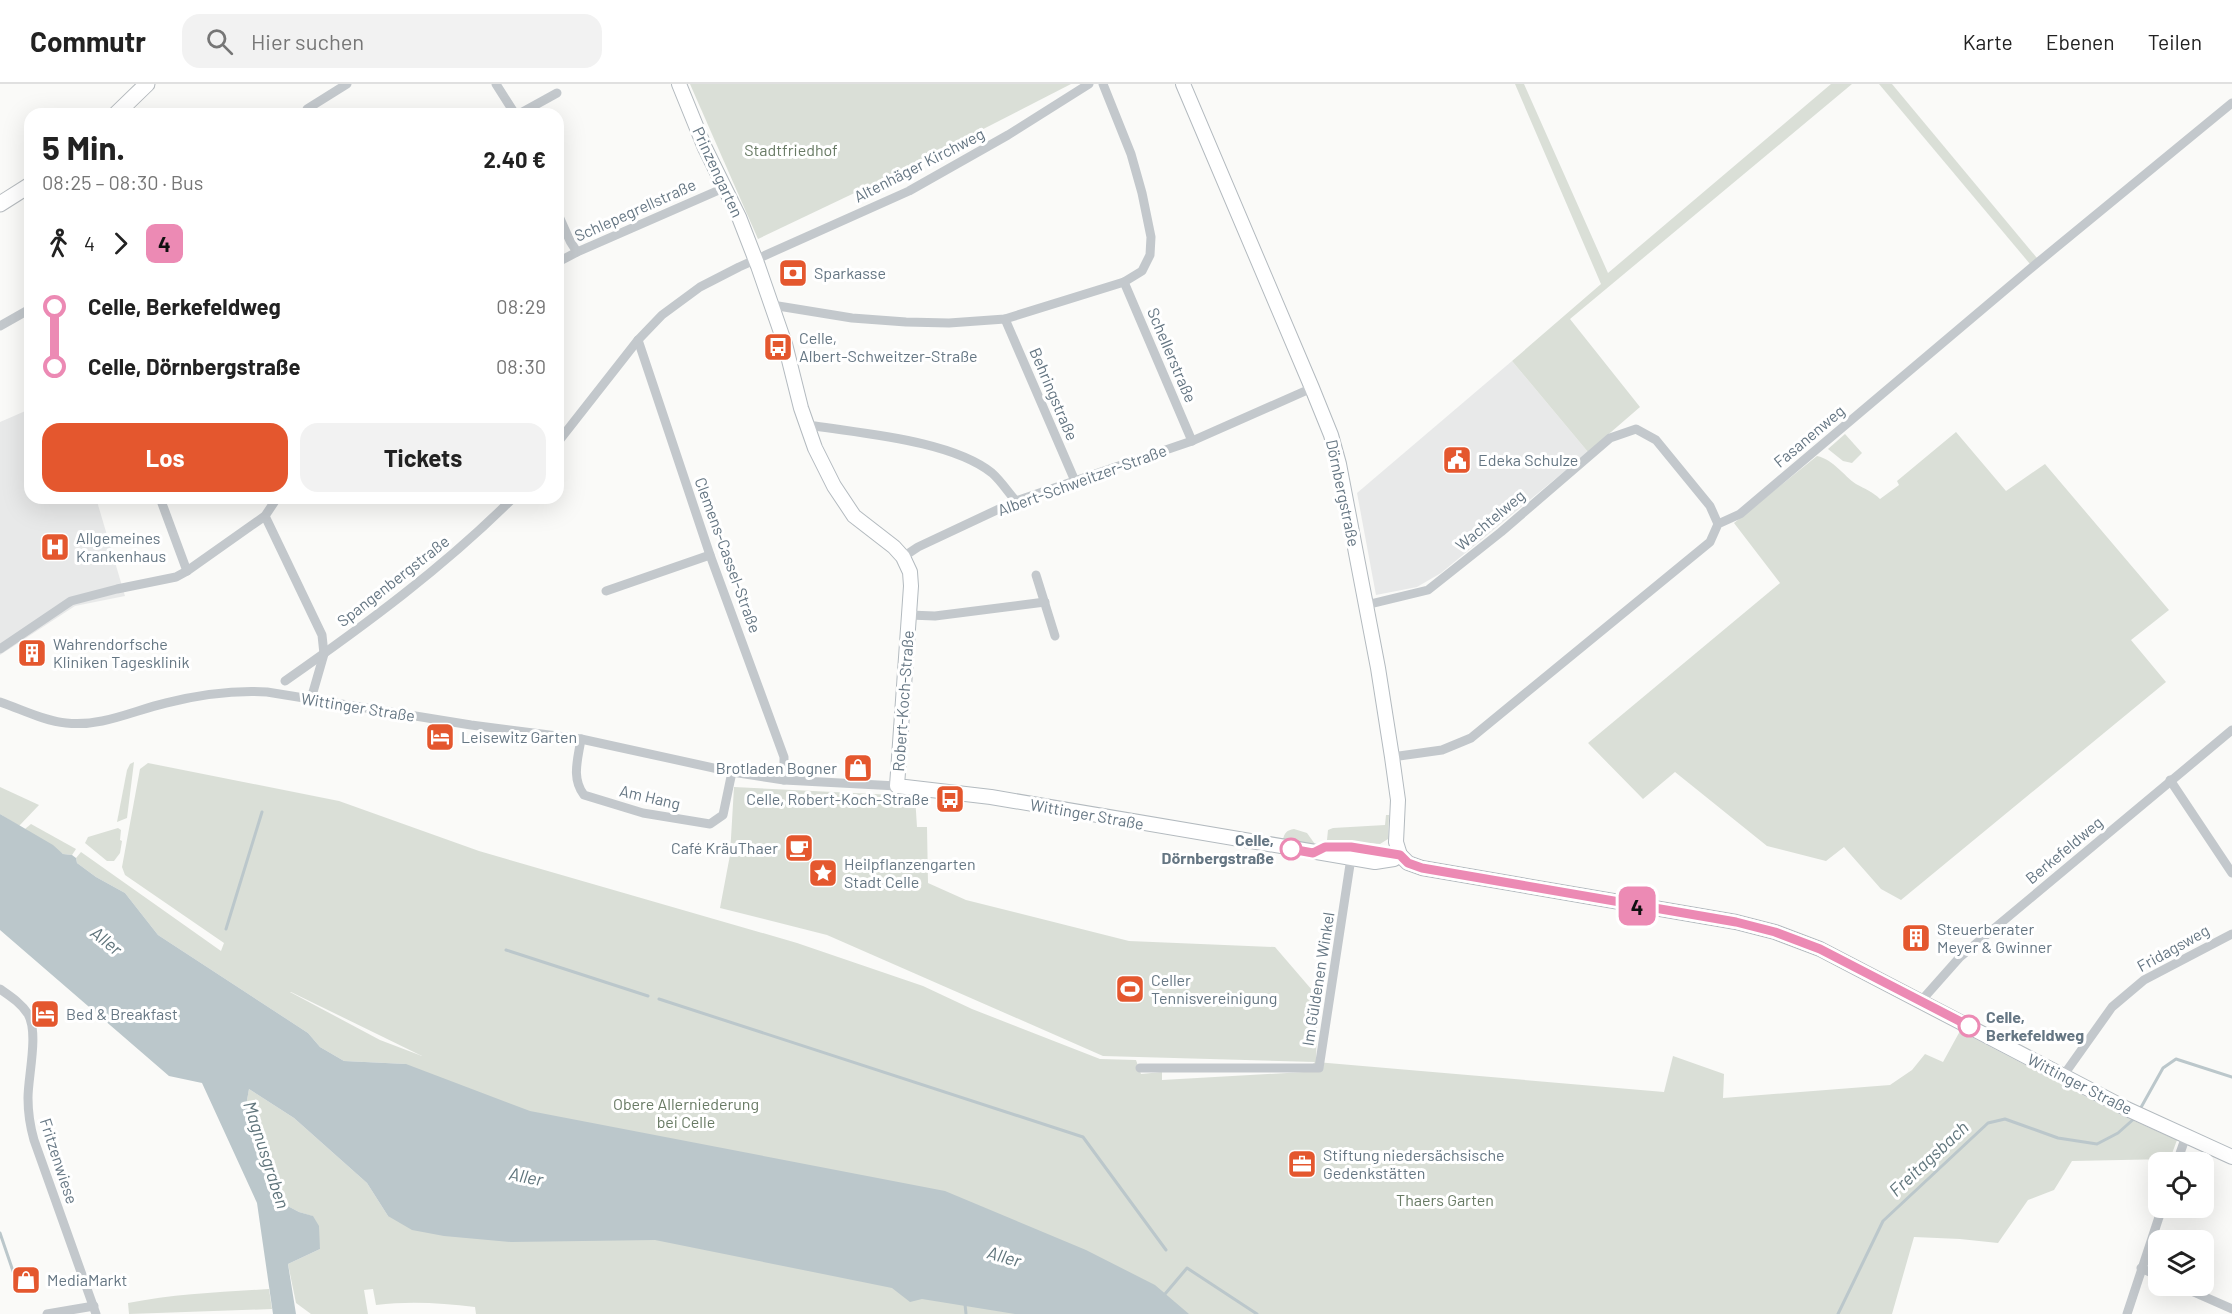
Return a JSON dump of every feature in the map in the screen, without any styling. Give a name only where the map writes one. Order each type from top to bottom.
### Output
[{"type":"main road","points":[[122,108],[147,84]]},
{"type":"main road","name":"Prinzengarten","points":[[679,84],[705,148],[726,188],[756,260]]},
{"type":"main road","name":"Dörnbergstraße","points":[[1183,84],[1331,435],[1339,464],[1366,605],[1392,757],[1398,800],[1396,842],[1400,855]]},
{"type":"main road","points":[[0,204],[24,189]]},
{"type":"main road","points":[[756,260],[791,363],[807,427],[826,470],[854,516],[894,546],[903,557]]},
{"type":"main road","name":"Robert-Koch-Straße","points":[[897,786],[909,615],[910,572],[903,557]]},
{"type":"main road","name":"Wittinger Straße","points":[[897,786],[991,797],[1378,862],[1394,859],[1400,855],[1408,863],[1422,868],[1726,921],[1775,932],[1820,949],[2127,1109],[2232,1157]]},
{"type":"street","points":[[309,108],[347,84]]},
{"type":"street","points":[[496,84],[513,108]]},
{"type":"street","name":"Altenhäger Kirchweg","points":[[756,260],[909,191],[1008,135],[1089,84]]},
{"type":"street","points":[[772,305],[852,318],[906,322],[949,323],[1005,319],[1124,282],[1142,271],[1150,255],[1151,237],[1131,154],[1103,84]]},
{"type":"street","points":[[528,108],[556,93]]},
{"type":"street","name":"Fasanenweg","points":[[1718,524],[1740,514],[2036,264],[2232,103]]},
{"type":"street","name":"Schlepegrellstraße","points":[[564,259],[726,188]]},
{"type":"street","points":[[564,228],[577,252]]},
{"type":"street","points":[[564,434],[638,340],[662,315],[700,287],[756,260]]},
{"type":"street","name":"Schellerstraße","points":[[1124,282],[1192,441]]},
{"type":"street","points":[[0,326],[24,312]]},
{"type":"street","name":"Behringstraße","points":[[1005,319],[1075,481]]},
{"type":"street","name":"Clemens-Cassel-Straße","points":[[638,340],[710,555],[784,757],[784,780]]},
{"type":"street","name":"Albert-Schweitzer-Straße","points":[[903,557],[918,547],[1016,501],[1192,441],[1312,388]]},
{"type":"street","points":[[807,427],[815,426],[889,437],[932,447],[971,461],[990,472],[1016,501]]},
{"type":"street","name":"Wachtelweg","points":[[1366,605],[1428,590],[1501,532],[1610,438],[1636,429],[1656,440],[1710,506],[1718,524]]},
{"type":"street","points":[[162,504],[187,572]]},
{"type":"street","points":[[0,649],[71,601],[117,588],[176,577],[187,572],[265,516],[274,504]]},
{"type":"street","name":"Spangenbergstraße","points":[[285,681],[415,586],[507,504]]},
{"type":"street","points":[[265,516],[322,635],[324,654],[311,699]]},
{"type":"street","points":[[1392,757],[1442,750],[1471,738],[1710,543],[1718,524]]},
{"type":"street","points":[[606,591],[710,555]]},
{"type":"street","points":[[1036,575],[1055,636]]},
{"type":"street","name":"Robert-Koch-Straße","points":[[909,615],[934,616],[1044,602]]},
{"type":"street","name":"Wittinger Straße","points":[[0,702],[66,723],[100,723],[164,703],[248,691],[462,724],[581,739],[732,772],[784,780],[897,786]]},
{"type":"street","name":"Berkefeldweg","points":[[1921,1001],[1960,957],[2232,730]]},
{"type":"street","name":"Am Hang","points":[[581,739],[575,776],[578,787],[584,795],[643,813],[710,824],[723,815],[732,772]]},
{"type":"street","points":[[2170,780],[2232,873]]},
{"type":"street","name":"Im Güldenen Winkel","points":[[1140,1068],[1320,1068],[1351,858]]},
{"type":"street","name":"Fridagsweg","points":[[2063,1076],[2112,1007],[2144,980],[2232,934]]},
{"type":"street","name":"Fritzenwiese","points":[[0,989],[17,1002],[28,1015],[32,1032],[29,1119],[34,1140],[95,1310]]},
{"type":"street","points":[[2180,1152],[2186,1136]]},
{"type":"street","points":[[2127,1314],[2158,1218]]},
{"type":"street","points":[[2141,1268],[2148,1271]]},
{"type":"street","points":[[2203,1296],[2232,1309]]},
{"type":"street","points":[[47,1314],[95,1310]]},
{"type":"shaded area","points":[[1512,361],[1588,452],[1441,573],[1417,587],[1376,595],[1357,493]]},
{"type":"shaded area","name":"Allgemeines Krankenhaus","points":[[24,412],[24,504],[98,504],[125,596],[75,606],[0,655],[0,422]]},
{"type":"green space","name":"Stadtfriedhof","points":[[690,84],[1071,84],[909,167],[758,239]]},
{"type":"green space","points":[[1515,84],[1524,84],[1608,273],[1831,84],[1852,84],[1570,319],[1640,407],[1588,452],[1512,361],[1601,284]]},
{"type":"green space","points":[[1879,84],[1892,84],[2037,258],[2030,264]]},
{"type":"green space","points":[[1956,432],[2006,491],[2045,464],[2169,610],[2131,640],[2166,682],[1901,900],[1881,889],[1844,847],[1826,861],[1767,846],[1675,772],[1643,799],[1588,743],[1780,583],[1734,523],[1817,456],[1828,461],[1856,484],[1880,499],[1899,485],[1897,481]]},
{"type":"green space","points":[[1845,434],[1862,453],[1852,463],[1843,461],[1828,449]]},
{"type":"green space","points":[[134,762],[127,818],[117,822],[127,770]]},
{"type":"green space","points":[[148,763],[339,801],[479,851],[797,943],[923,986],[972,1009],[1100,1059],[1136,1060],[1141,1074],[1162,1072],[1162,1080],[1304,1072],[1315,1062],[1103,1056],[827,935],[720,908],[730,855],[734,787],[915,796],[917,827],[927,827],[928,883],[966,900],[1129,941],[1275,947],[1318,997],[1316,1062],[1664,1092],[1673,1056],[1724,1074],[1723,1098],[1890,1085],[1912,1070],[1925,1054],[1943,1062],[1960,1031],[2121,1115],[2177,1140],[2173,1152],[2148,1152],[2148,1159],[2072,1161],[2054,1190],[2028,1200],[1998,1243],[1914,1237],[1892,1314],[476,1314],[475,1307],[450,1304],[376,1305],[373,1289],[364,1290],[368,1314],[311,1314],[296,1303],[288,1264],[320,1249],[312,1216],[282,1203],[257,1118],[246,1106],[249,1089],[294,1118],[367,1183],[388,1216],[406,1064],[344,1061],[320,1047],[308,1033],[158,935],[125,893],[96,877],[77,863],[76,858],[81,852],[221,951],[224,943],[125,875],[122,867],[140,769]],"holes":[[[290,992],[422,1056],[380,1040]]]},
{"type":"green space","points":[[0,787],[39,805],[19,826],[0,814]]},
{"type":"green space","points":[[1386,815],[1389,815],[1388,839],[1380,844],[1327,840],[1328,830],[1333,828],[1385,825]]},
{"type":"green space","points":[[31,824],[76,849],[72,855],[63,854],[25,829]]},
{"type":"green space","points":[[118,828],[121,830],[120,840],[122,841],[120,853],[114,861],[107,861],[85,843],[88,837]]},
{"type":"green space","points":[[1294,829],[1307,833],[1317,847],[1283,840],[1286,832]]},
{"type":"green space","points":[[269,1289],[272,1309],[129,1314],[128,1303],[180,1295]]},
{"type":"water","points":[[0,814],[53,845],[63,854],[72,855],[76,858],[77,863],[96,877],[125,893],[158,935],[308,1033],[320,1047],[344,1061],[406,1064],[530,1111],[945,1191],[1086,1250],[1155,1285],[1189,1314],[1015,1314],[922,1299],[910,1302],[892,1288],[655,1240],[511,1242],[444,1236],[412,1230],[388,1216],[367,1183],[294,1118],[249,1089],[246,1106],[257,1118],[282,1203],[313,1216],[319,1226],[320,1249],[288,1264],[296,1314],[273,1314],[257,1203],[202,1083],[169,1076],[0,930]]},
{"type":"waterway","points":[[226,929],[262,812]]},
{"type":"waterway","points":[[506,950],[648,996]]},
{"type":"waterway","points":[[659,999],[1083,1137],[1166,1250]]},
{"type":"waterway","name":"Freitagsbach","points":[[2139,1111],[2163,1068],[2176,1059],[2232,1077]]},
{"type":"waterway","name":"Freitagsbach","points":[[1838,1314],[1883,1221],[1988,1123],[2005,1119],[2058,1138],[2097,1144],[2118,1133],[2136,1117]]},
{"type":"waterway","points":[[0,1233],[15,1277]]},
{"type":"waterway","points":[[1165,1294],[1187,1268],[1257,1314]]},
{"type":"waterway","points":[[965,1304],[966,1314]]},
{"type":"bus line","name":"4","points":[[1291,849],[1313,853],[1325,847],[1351,847],[1400,855],[1408,863],[1422,868],[1736,922],[1775,932],[1820,949],[1969,1026]]},
{"type":"place","name":"Sparkasse","points":[[793,273]]},
{"type":"place","name":"Celle, Albert-Schweitzer-Straße","points":[[778,347]]},
{"type":"place","name":"Edeka Schulze","points":[[1457,460]]},
{"type":"place","name":"Allgemeines Krankenhaus","points":[[55,547]]},
{"type":"place","name":"Wahrendorfsche Kliniken Tagesklinik","points":[[32,653]]},
{"type":"place","name":"Leisewitz Garten","points":[[440,737]]},
{"type":"place","name":"Brotladen Bogner","points":[[858,768]]},
{"type":"place","name":"Celle, Robert-Koch-Straße","points":[[950,799]]},
{"type":"place","name":"Café KräuThaer","points":[[799,848]]},
{"type":"place","name":"Celle, Dörnbergstraße","points":[[1291,849]]},
{"type":"place","name":"Heilpflanzengarten Stadt Celle","points":[[823,873]]},
{"type":"place","name":"Steuerberater Meyer & Gwinner","points":[[1916,938]]},
{"type":"place","name":"Celler Tennisvereinigung","points":[[1130,989]]},
{"type":"place","name":"Bed & Breakfast","points":[[45,1014]]},
{"type":"place","name":"Celle, Berkefeldweg","points":[[1969,1026]]},
{"type":"place","name":"Stiftung niedersächsische Gedenkstätten","points":[[1302,1164]]},
{"type":"place","name":"MediaMarkt","points":[[26,1280]]},
{"type":"water label","name":"Aller","points":[[106,941]]},
{"type":"water label","name":"Magnusgraben","points":[[266,1155]]},
{"type":"water label","name":"Aller","points":[[526,1177]]},
{"type":"water label","name":"Aller","points":[[1004,1257]]},
{"type":"park label","name":"Obere Allerniederung bei Celle","points":[[686,1113]]},
{"type":"park label","name":"Thaers Garten","points":[[1445,1200]]}]
